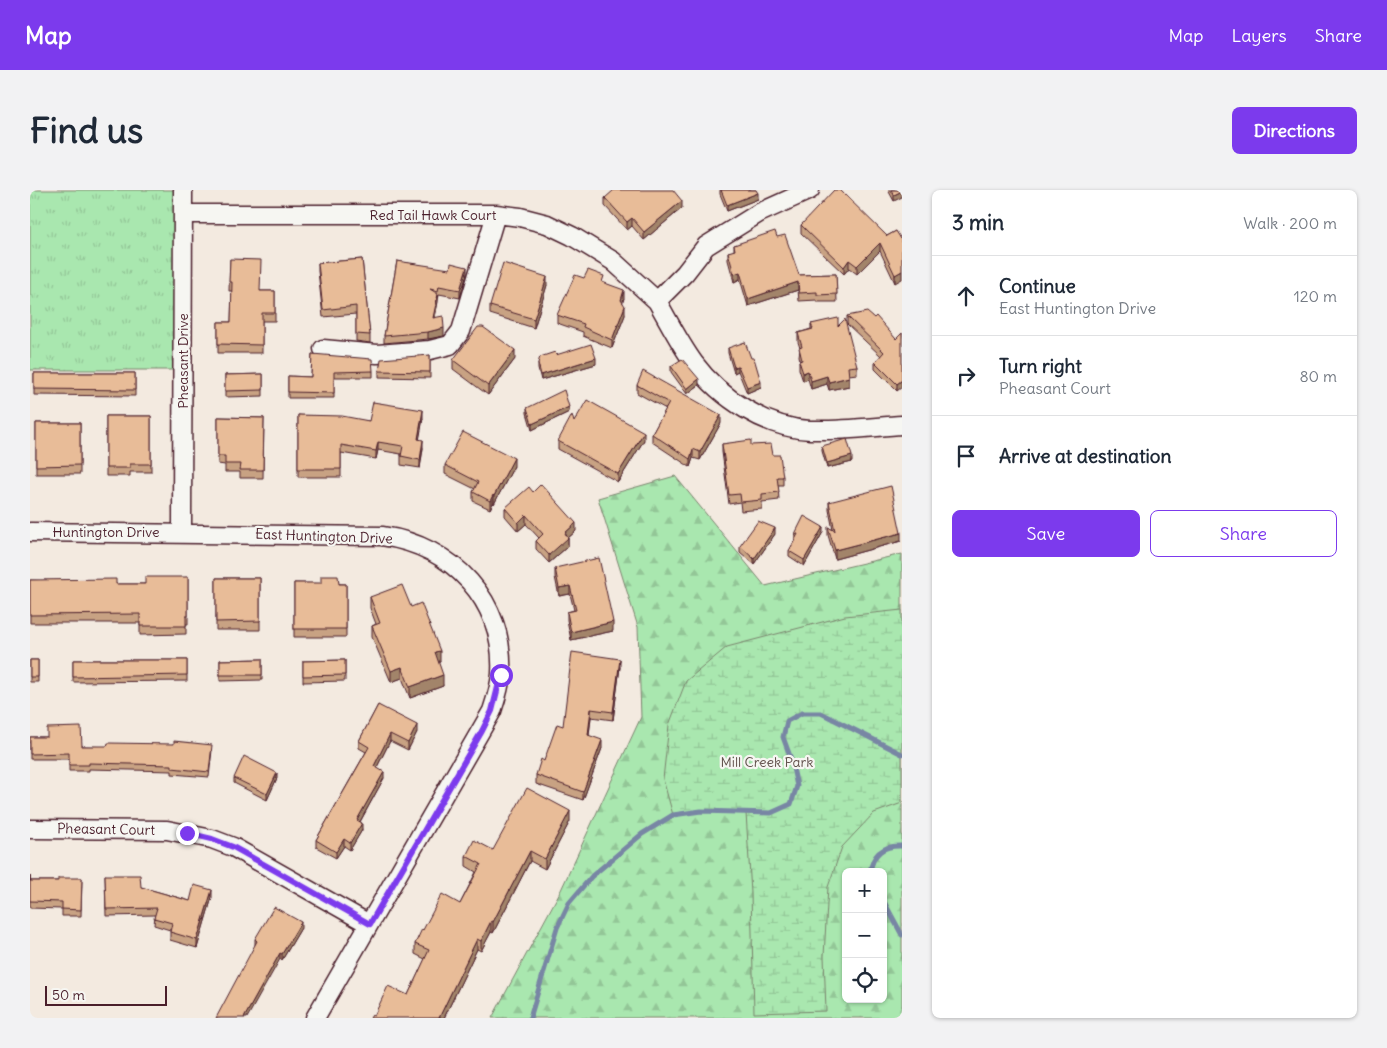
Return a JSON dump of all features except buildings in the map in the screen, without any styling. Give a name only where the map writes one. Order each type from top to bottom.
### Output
[{"type":"street","name":"Pheasant Drive","points":[[182,532],[184,190]]},
{"type":"street","points":[[657,301],[686,273],[706,246],[758,213],[810,190]]},
{"type":"street","name":"Red Tail Hawk Court","points":[[184,214],[496,214],[520,217],[547,224],[572,236],[614,261],[657,301],[679,339],[703,374],[714,386],[762,418],[785,426],[808,430],[902,425]]},
{"type":"street","points":[[323,349],[377,354],[430,350],[450,345],[461,331],[496,214]]},
{"type":"street","name":"Huntington Drive","points":[[30,532],[182,532]]},
{"type":"street","name":"East Huntington Drive","points":[[182,532],[394,537],[429,549],[453,565],[474,586],[482,598],[498,635],[501,660],[499,686],[492,711],[315,1018]]},
{"type":"street","name":"Pheasant Court","points":[[30,829],[167,830],[212,839],[233,847],[370,924]]},
{"type":"green space","points":[[30,190],[183,190],[183,370],[30,370]]},
{"type":"green space","name":"Mill Creek Park","points":[[675,476],[765,586],[902,554],[902,1018],[492,1018],[561,890],[641,717],[638,627],[598,498]]},
{"type":"green space","points":[[902,610],[902,803],[874,813],[842,847],[828,887],[824,956],[826,1011],[754,1013],[751,893],[746,813],[701,811],[673,815],[663,779],[669,725],[686,681],[727,647],[845,616]]},
{"type":"waterway","points":[[530,1018],[557,928],[569,903],[592,876],[642,834],[673,815],[701,811],[771,813],[791,804],[797,786],[791,759],[783,737],[787,721],[802,713],[821,713],[902,754]]},
{"type":"waterway","points":[[871,868],[876,855],[880,851],[889,847],[902,846]]},
{"type":"waterway","points":[[887,907],[902,935]]},
{"type":"route","points":[[187,833],[212,839],[233,847],[370,924],[482,731],[492,711],[501,675]]}]
